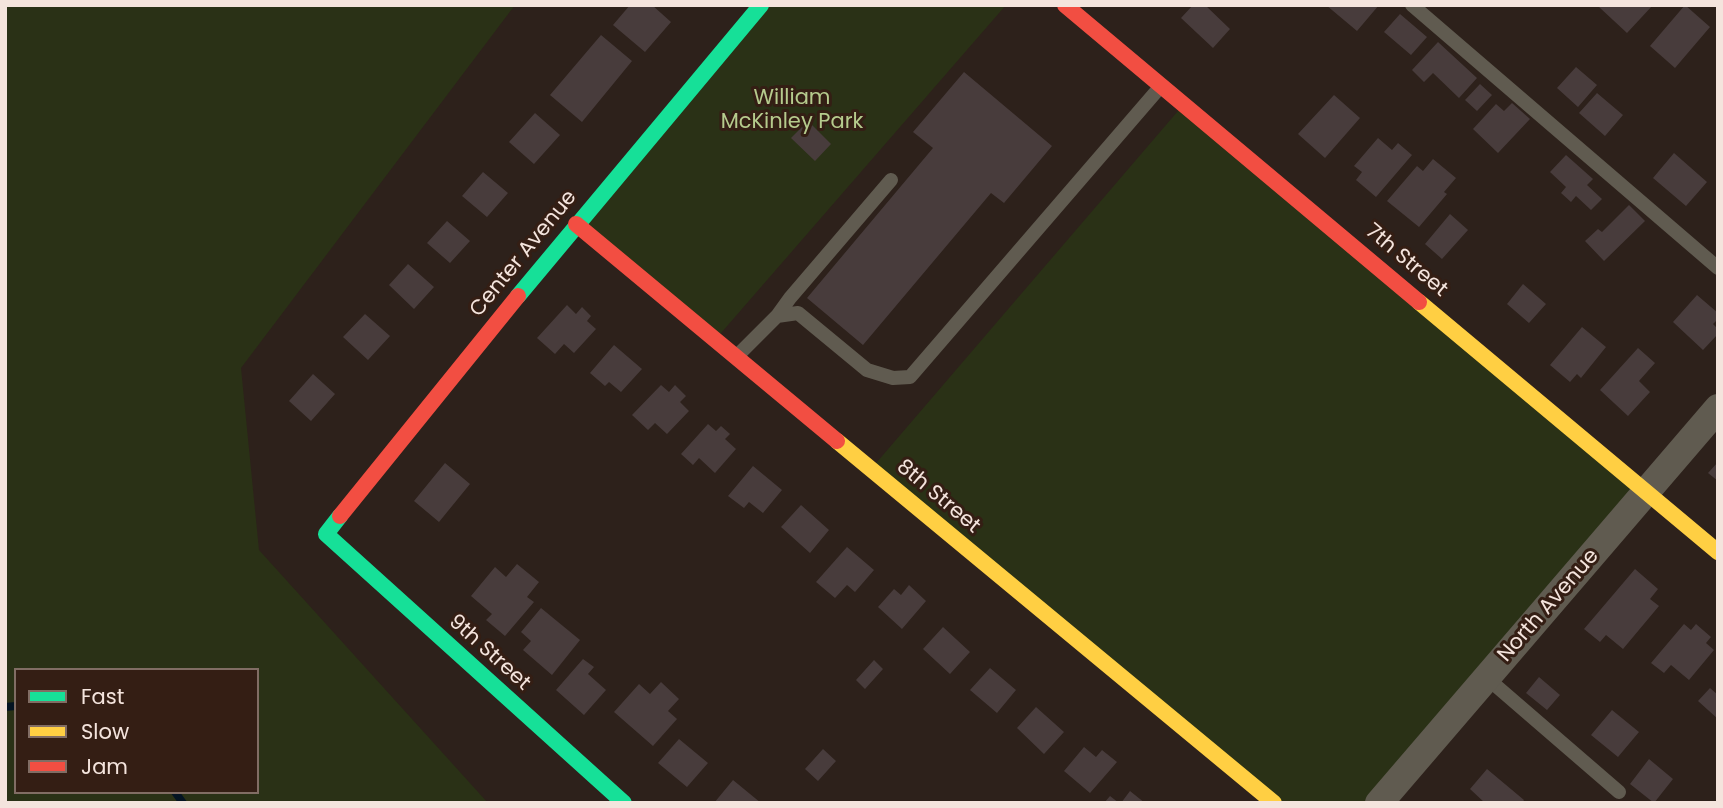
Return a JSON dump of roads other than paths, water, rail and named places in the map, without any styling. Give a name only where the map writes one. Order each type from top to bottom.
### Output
[{"type":"street","name":"Center Avenue","points":[[326,534],[576,224],[761,5]]},
{"type":"street","name":"7th Street","points":[[1065,5],[1718,552]]},
{"type":"street","name":"8th Street","points":[[576,224],[1274,803]]},
{"type":"street","name":"North Avenue","points":[[1379,803],[1718,408]]},
{"type":"street","name":"9th Street","points":[[326,534],[624,803]]},
{"type":"lane","points":[[1412,5],[1718,268]]},
{"type":"lane","points":[[777,316],[798,313],[867,370],[893,378],[910,377],[1162,85]]},
{"type":"lane","points":[[736,357],[777,316],[891,180]]},
{"type":"lane","points":[[1487,678],[1619,792]]},
{"type":"waterway","points":[[5,707],[14,706]]},
{"type":"waterway","points":[[176,794],[183,803]]},
{"type":"park label","name":"William McKinley Park","points":[[792,111]]}]
